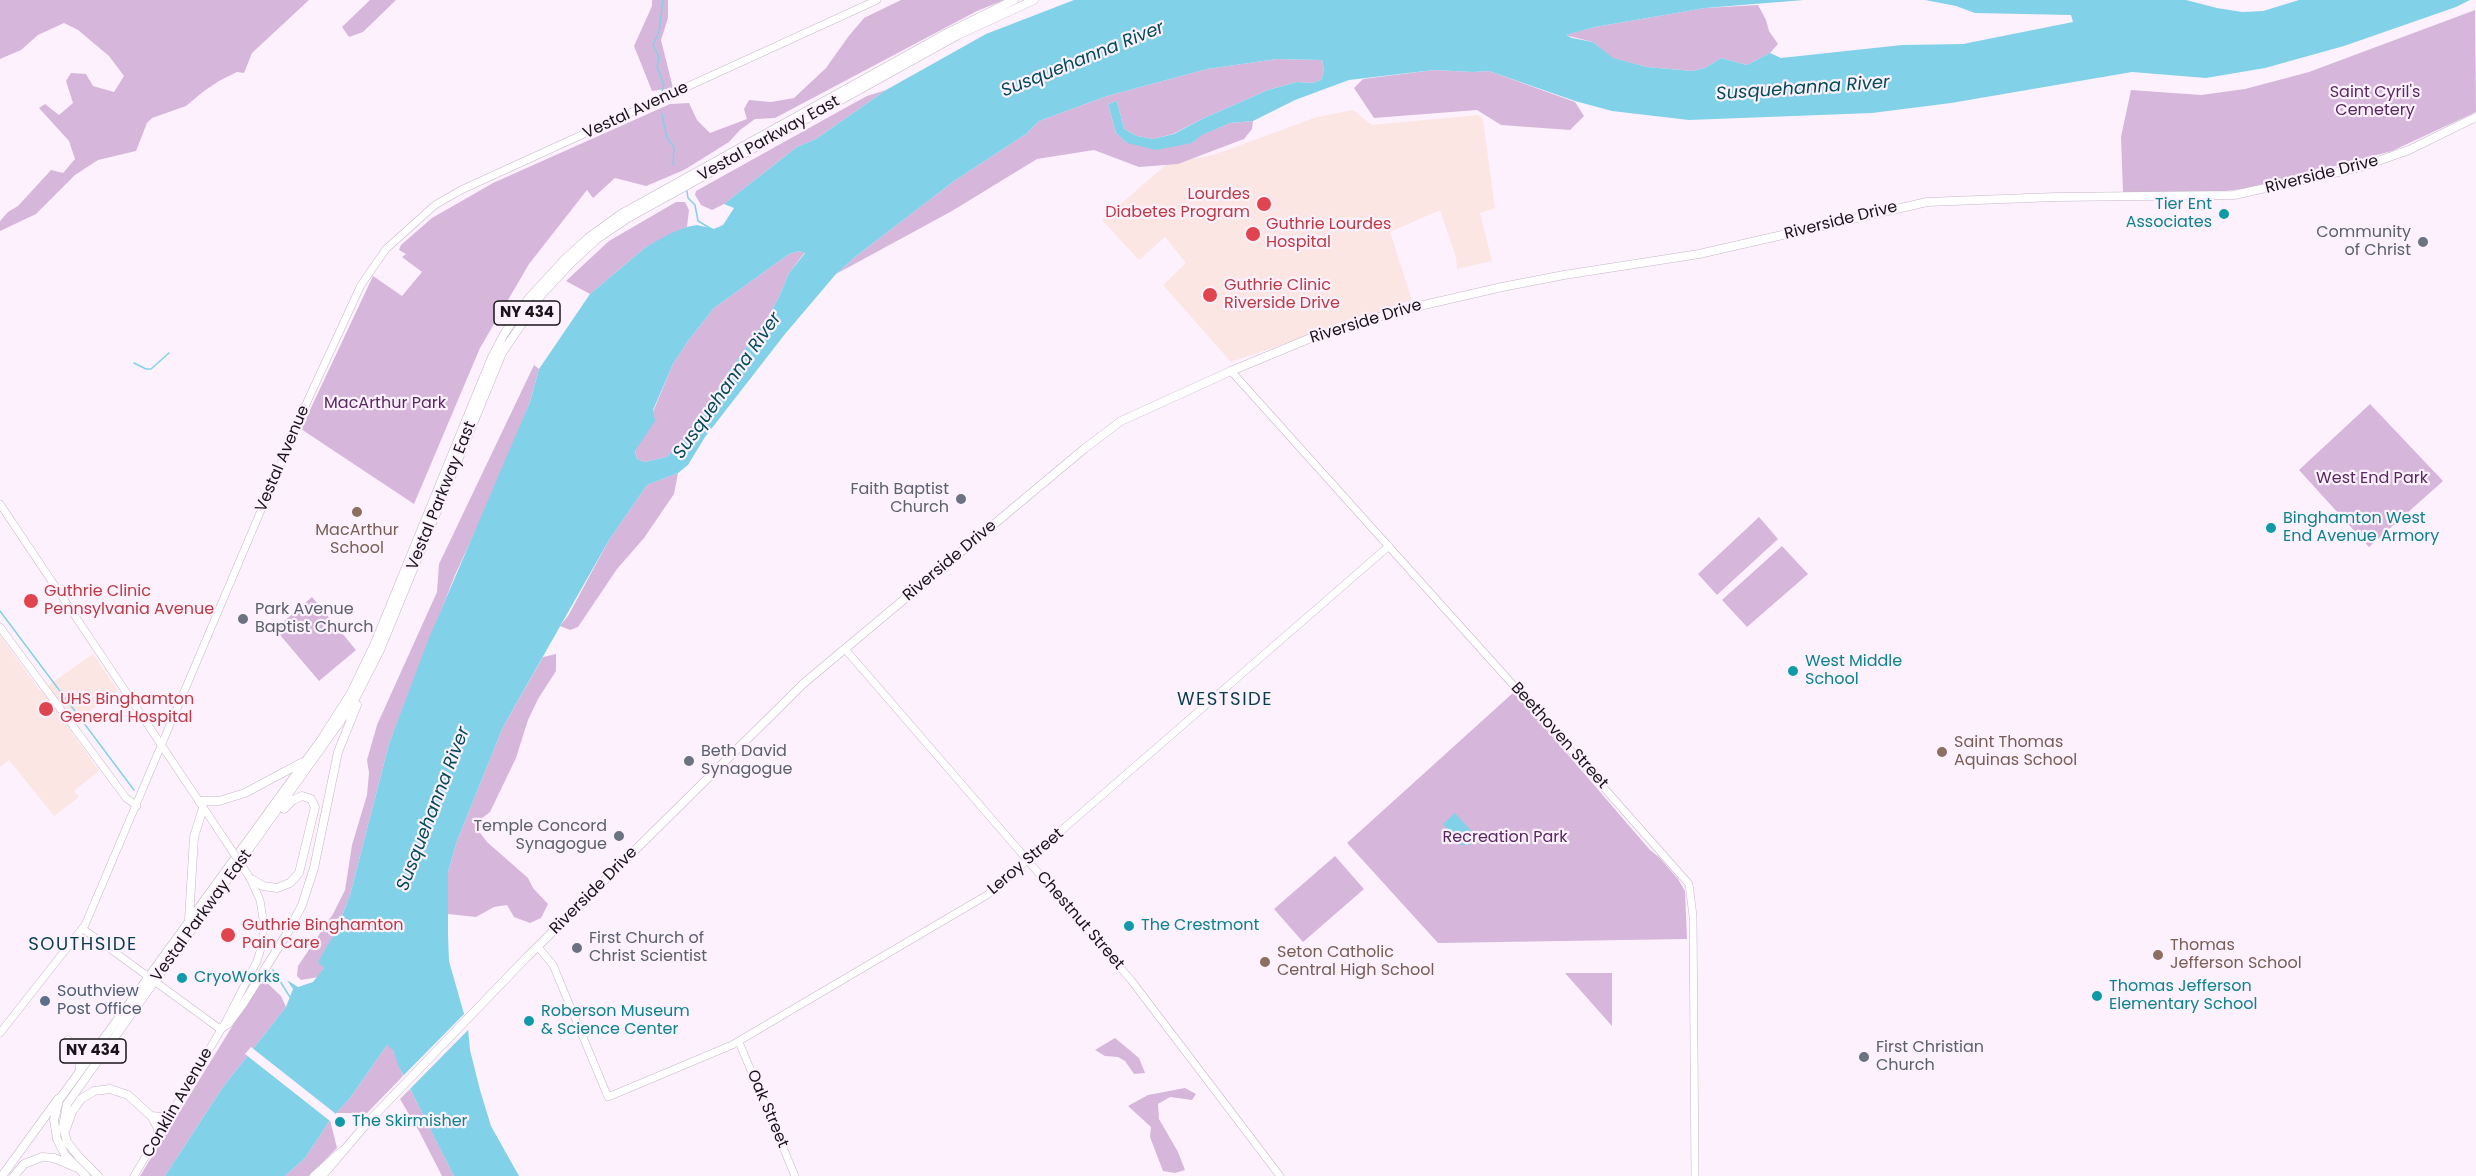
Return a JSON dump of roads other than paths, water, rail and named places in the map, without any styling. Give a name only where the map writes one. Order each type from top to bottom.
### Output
[{"type":"main road","name":"Vestal Parkway East","points":[[65,1136],[63,1118],[69,1101],[187,924],[339,712],[366,663],[492,357],[518,313],[548,275],[588,238],[621,214],[949,32],[1014,0]]},
{"type":"main road","name":"Vestal Parkway East","points":[[86,1176],[62,1150],[55,1132],[55,1113],[62,1096],[96,1047],[151,979],[333,735],[367,677],[502,353],[525,316],[558,276],[597,239],[628,218],[958,35],[1034,0]]},
{"type":"main road","name":"Riverside Drive","points":[[343,1150],[538,947],[804,683],[1112,427],[1231,371],[1318,335],[1402,310],[1532,280],[1699,254],[1905,205],[1953,200],[2222,196],[2261,190],[2383,160],[2409,150],[2476,117]]},
{"type":"main road","points":[[220,1029],[229,1023],[243,1004],[300,909],[312,873],[341,742],[369,682],[367,677]]},
{"type":"main road","points":[[187,924],[191,912],[194,837],[201,805],[245,793],[297,765],[314,748]]},
{"type":"main road","points":[[250,878],[261,885],[274,888],[284,886],[293,880],[300,869],[315,814],[315,804],[308,797],[297,798],[264,830]]},
{"type":"main road","points":[[80,1069],[79,1054],[68,1040],[81,1049],[96,1047]]},
{"type":"main road","points":[[98,1176],[72,1150],[65,1136],[75,1106],[83,1097],[96,1090],[110,1089],[126,1094],[150,1115],[158,1128],[157,1140]]},
{"type":"main road","points":[[2,1176],[43,1117],[62,1096]]},
{"type":"main road","points":[[150,1115],[161,1118],[171,1113]]},
{"type":"main road","points":[[314,1176],[343,1150]]},
{"type":"main road","points":[[322,1176],[339,1159],[343,1150]]},
{"type":"main road","points":[[14,1176],[24,1164],[42,1157],[54,1158],[77,1168]]},
{"type":"street","name":"Vestal Avenue","points":[[0,1033],[83,929],[307,402],[361,285],[386,249],[435,206],[461,190],[877,0]]},
{"type":"street","name":"Beethoven Street","points":[[1231,371],[1689,884],[1693,916],[1695,1176]]},
{"type":"street","name":"Conklin Avenue","points":[[0,504],[250,878],[262,909],[262,942],[255,965],[157,1140],[134,1176]]},
{"type":"street","name":"Leroy Street","points":[[538,947],[553,965],[608,1097],[739,1042],[981,900],[1389,546]]},
{"type":"street","points":[[0,627],[126,798],[137,806]]},
{"type":"street","name":"Chestnut Street","points":[[845,649],[1131,980],[1280,1176]]},
{"type":"street","points":[[83,929],[220,1029]]},
{"type":"street","name":"Oak Street","points":[[739,1042],[795,1176]]},
{"type":"water","name":"Susquehanna River","points":[[1074,0],[1804,0],[1705,8],[1595,27],[1566,35],[1593,42],[1613,58],[1647,67],[1692,71],[1705,68],[1721,58],[1747,65],[1770,53],[1781,58],[1902,45],[1963,44],[2073,22],[2071,15],[1975,13],[1956,6],[1925,0],[2186,0],[2242,12],[2263,11],[2299,0],[2470,0],[2344,46],[2265,68],[2206,78],[2132,72],[1951,103],[1872,113],[1689,120],[1612,111],[1575,101],[1489,71],[1434,70],[1349,80],[1295,100],[1253,121],[1230,123],[1202,135],[1192,143],[1156,150],[1127,143],[1116,133],[1108,104],[1117,101],[1124,129],[1137,136],[1153,139],[1174,134],[1268,90],[1297,82],[1312,83],[1321,80],[1324,71],[1322,60],[1277,59],[1207,69],[1107,96],[1039,121],[1026,134],[954,181],[836,274],[785,334],[705,437],[688,465],[678,473],[647,485],[609,540],[503,727],[457,841],[448,872],[448,935],[449,961],[468,1028],[470,1050],[480,1090],[491,1126],[519,1176],[454,1176],[398,1065],[393,1050],[387,1045],[350,1098],[330,1120],[305,1158],[285,1176],[165,1176],[223,1087],[286,1007],[293,989],[287,980],[298,987],[313,982],[324,968],[318,962],[337,929],[350,895],[389,744],[427,643],[530,402],[539,369],[590,294],[646,247],[671,233],[697,225],[714,229],[723,225],[734,208],[724,204],[797,147],[816,139],[886,90],[986,34]],"holes":[[[800,251],[805,253],[789,273],[768,317],[727,374],[691,435],[677,445],[667,457],[644,462],[637,459],[635,451],[655,421],[653,410],[673,364],[714,308],[789,254]]]},
{"type":"water","points":[[1455,813],[1473,833],[1475,838],[1470,845],[1461,845],[1443,824]]},
{"type":"waterway","points":[[661,95],[664,85],[657,67],[659,57],[653,45],[659,32],[663,0]]},
{"type":"waterway","points":[[662,114],[667,138],[674,147],[673,165]]},
{"type":"waterway","points":[[687,191],[688,198],[695,205],[698,221],[715,231]]},
{"type":"waterway","points":[[134,363],[151,369],[169,353]]},
{"type":"waterway","points":[[0,611],[134,790]]},
{"type":"waterway","points":[[273,970],[290,997]]},
{"type":"place","name":"Lourdes Diabetes Program","points":[[1264,204]]},
{"type":"place","name":"Tier Ent Associates","points":[[2224,214]]},
{"type":"place","name":"Guthrie Lourdes Hospital","points":[[1253,234]]},
{"type":"place","name":"Community of Christ","points":[[2423,242]]},
{"type":"place","name":"Guthrie Clinic Riverside Drive","points":[[1210,295]]},
{"type":"place","name":"Faith Baptist Church","points":[[961,499]]},
{"type":"place","name":"MacArthur School","points":[[357,512]]},
{"type":"place","name":"Binghamton West End Avenue Armory","points":[[2271,528]]},
{"type":"place","name":"Guthrie Clinic Pennsylvania Avenue","points":[[31,601]]},
{"type":"place","name":"Park Avenue Baptist Church","points":[[243,619]]},
{"type":"place","name":"West Middle School","points":[[1793,671]]},
{"type":"place","name":"UHS Binghamton General Hospital","points":[[46,709]]},
{"type":"place","name":"Saint Thomas Aquinas School","points":[[1942,752]]},
{"type":"place","name":"Beth David Synagogue","points":[[689,761]]},
{"type":"place","name":"Temple Concord Synagogue","points":[[619,836]]},
{"type":"place","name":"The Crestmont","points":[[1129,926]]},
{"type":"place","name":"Guthrie Binghamton Pain Care","points":[[228,935]]},
{"type":"place","name":"First Church of Christ Scientist","points":[[577,948]]},
{"type":"place","name":"Thomas Jefferson School","points":[[2158,955]]},
{"type":"place","name":"Seton Catholic Central High School","points":[[1265,962]]},
{"type":"place","name":"CryoWorks","points":[[182,978]]},
{"type":"place","name":"Thomas Jefferson Elementary School","points":[[2097,996]]},
{"type":"place","name":"Southview Post Office","points":[[45,1001]]},
{"type":"place","name":"Roberson Museum & Science Center","points":[[529,1021]]},
{"type":"place","name":"First Christian Church","points":[[1864,1057]]},
{"type":"place","name":"The Skirmisher","points":[[340,1122]]},
{"type":"district","name":"WESTSIDE","points":[[1225,700]]},
{"type":"district","name":"SOUTHSIDE","points":[[83,945]]},
{"type":"park label","name":"Saint Cyril's Cemetery","points":[[2375,102]]},
{"type":"park label","name":"MacArthur Park","points":[[385,404]]},
{"type":"park label","name":"West End Park","points":[[2372,479]]},
{"type":"park label","name":"Recreation Park","points":[[1505,838]]}]
